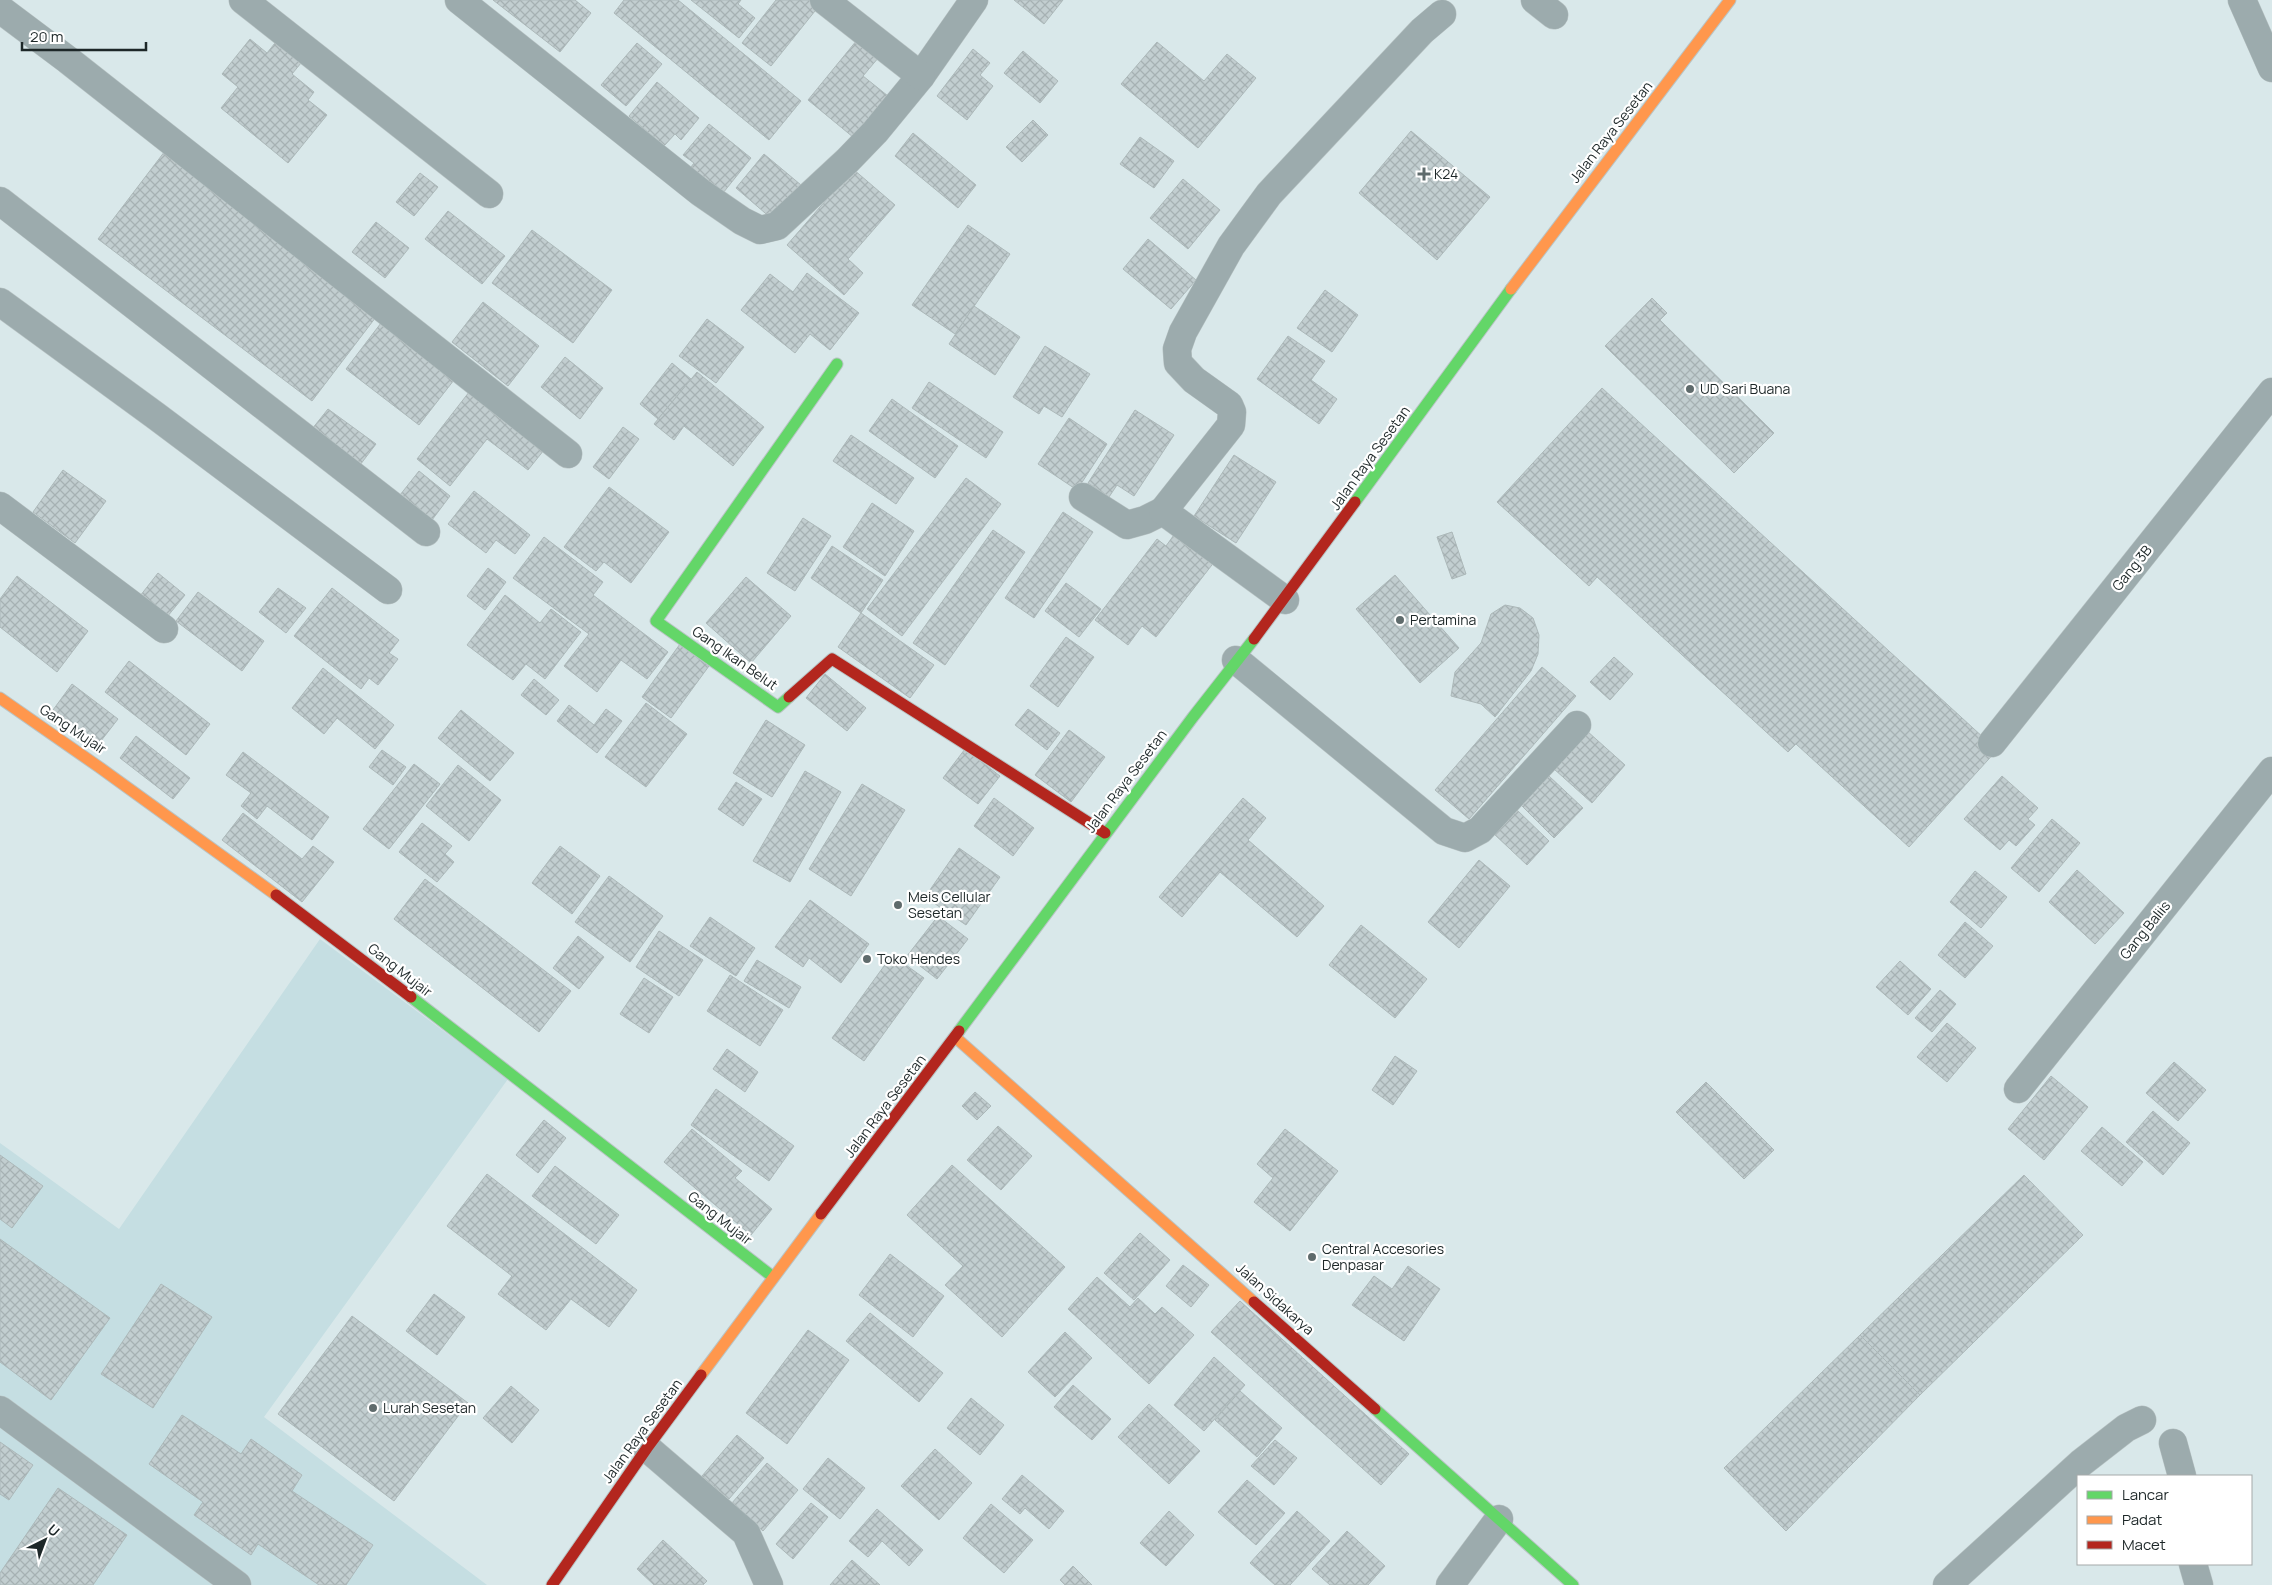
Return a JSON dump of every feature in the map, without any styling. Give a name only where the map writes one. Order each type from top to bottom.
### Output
[{"type":"street","points":[[243,0],[489,194]]},
{"type":"street","points":[[459,0],[700,192],[760,230],[777,226],[847,161],[875,132],[920,76],[974,0]]},
{"type":"street","points":[[824,0],[920,76]]},
{"type":"street","name":"Jalan Raya Sesetan","points":[[552,1585],[647,1448],[773,1277],[956,1037],[1236,660],[1285,600],[1473,339],[1730,0]]},
{"type":"street","points":[[2242,0],[2272,68]]},
{"type":"street","points":[[0,9],[68,60],[568,454]]},
{"type":"street","points":[[1083,497],[1127,525],[1145,520],[1163,511],[1231,425],[1232,412],[1229,405],[1194,380],[1178,363],[1177,349],[1183,332],[1226,254],[1269,194],[1422,31],[1442,14]]},
{"type":"street","points":[[0,201],[426,532]]},
{"type":"street","points":[[0,302],[388,590]]},
{"type":"street","name":"Gang Ikan Belut","points":[[837,364],[656,621],[778,707],[832,660],[1106,833]]},
{"type":"street","name":"Gang 3B","points":[[1992,743],[2272,392]]},
{"type":"street","points":[[0,506],[164,629]]},
{"type":"street","points":[[1163,511],[1285,600]]},
{"type":"street","points":[[1236,660],[1444,831],[1465,838],[1480,830],[1577,725]]},
{"type":"street","name":"Gang Mujair","points":[[0,698],[101,766],[289,904],[773,1277]]},
{"type":"street","name":"Gang Baliis","points":[[2018,1089],[2272,771]]},
{"type":"street","name":"Jalan Sidakarya","points":[[956,1037],[1573,1585]]},
{"type":"street","points":[[0,1410],[237,1585]]},
{"type":"street","points":[[1947,1585],[2081,1463],[2126,1428],[2142,1420]]},
{"type":"street","points":[[2173,1443],[2182,1475]]},
{"type":"street","points":[[647,1448],[746,1533],[769,1585]]},
{"type":"street","points":[[1450,1585],[1498,1519]]},
{"type":"street","points":[[2193,1565],[2199,1585]]},
{"type":"shaded area","points":[[320,939],[508,1079],[264,1417],[487,1585],[0,1585],[0,1143],[119,1229]]},
{"type":"building","points":[[493,0],[575,0],[591,13],[560,52]]},
{"type":"building","points":[[624,0],[678,0],[801,101],[769,140],[614,13]]},
{"type":"building","points":[[691,0],[741,0],[738,4],[755,18],[739,38]]},
{"type":"building","points":[[776,0],[811,0],[819,6],[771,66],[742,43]]},
{"type":"building","points":[[1014,0],[1063,0],[1044,24]]},
{"type":"building","points":[[250,39],[267,53],[275,43],[301,63],[292,74],[314,92],[308,100],[327,115],[288,163],[221,108],[238,87],[222,74]]},
{"type":"building","points":[[857,40],[879,57],[863,76],[893,100],[859,142],[808,100]]},
{"type":"building","points":[[1157,42],[1204,81],[1227,54],[1256,78],[1198,148],[1121,84]]},
{"type":"building","points":[[637,43],[662,64],[626,106],[601,85]]},
{"type":"building","points":[[973,49],[990,63],[980,75],[993,86],[967,120],[937,96]]},
{"type":"building","points":[[1023,51],[1058,81],[1040,103],[1004,73]]},
{"type":"building","points":[[657,82],[699,118],[681,140],[675,134],[664,146],[629,116]]},
{"type":"building","points":[[1033,120],[1048,135],[1022,162],[1006,147]]},
{"type":"building","points":[[709,124],[751,158],[723,193],[691,167],[694,163],[683,155]]},
{"type":"building","points":[[1411,131],[1490,197],[1437,260],[1359,193]]},
{"type":"building","points":[[913,133],[976,185],[958,208],[895,156]]},
{"type":"building","points":[[1140,137],[1174,161],[1154,188],[1120,164]]},
{"type":"building","points":[[165,151],[379,313],[312,401],[98,239]]},
{"type":"building","points":[[764,154],[801,185],[772,219],[736,188]]},
{"type":"building","points":[[853,169],[895,205],[848,259],[863,273],[844,295],[787,245]]},
{"type":"building","points":[[420,173],[438,187],[414,216],[396,202]]},
{"type":"building","points":[[1183,179],[1220,210],[1188,249],[1150,218]]},
{"type":"building","points":[[448,211],[505,256],[482,284],[425,239]]},
{"type":"building","points":[[376,222],[409,248],[385,278],[352,252]]},
{"type":"building","points":[[968,225],[1010,254],[955,334],[912,305]]},
{"type":"building","points":[[532,230],[612,290],[573,343],[492,283]]},
{"type":"building","points":[[1148,239],[1196,280],[1171,309],[1123,269]]},
{"type":"building","points":[[807,273],[859,313],[830,350],[810,334],[795,353],[741,310],[770,274],[793,292]]},
{"type":"building","points":[[1325,290],[1358,315],[1332,352],[1297,328]]},
{"type":"building","name":"UD Sari Buana","points":[[1652,298],[1667,313],[1660,320],[1774,433],[1734,473],[1605,346]]},
{"type":"building","points":[[483,302],[539,346],[508,386],[452,342]]},
{"type":"building","points":[[974,306],[1020,337],[995,375],[949,344]]},
{"type":"building","points":[[707,319],[744,347],[716,383],[679,356]]},
{"type":"building","points":[[381,323],[454,380],[419,425],[346,369]]},
{"type":"building","points":[[1288,336],[1325,361],[1311,380],[1337,399],[1319,424],[1257,379]]},
{"type":"building","points":[[1045,346],[1090,374],[1062,417],[1044,406],[1039,414],[1013,397]]},
{"type":"building","points":[[565,357],[603,388],[580,419],[541,387]]},
{"type":"building","points":[[672,363],[691,379],[658,419],[640,404]]},
{"type":"building","points":[[697,372],[764,427],[733,466],[684,426],[674,440],[654,424]]},
{"type":"building","points":[[929,382],[1003,432],[986,458],[912,408]]},
{"type":"building","points":[[473,387],[548,445],[528,470],[487,439],[450,486],[417,459]]},
{"type":"building","points":[[1602,388],[1997,750],[1909,847],[1796,744],[1788,752],[1597,577],[1589,586],[1497,502]]},
{"type":"building","points":[[892,399],[958,446],[935,478],[869,431]]},
{"type":"building","points":[[328,409],[376,444],[360,465],[312,429]]},
{"type":"building","points":[[1135,410],[1174,435],[1134,496],[1117,485],[1109,497],[1088,483]]},
{"type":"building","points":[[1069,418],[1107,444],[1077,490],[1038,464]]},
{"type":"building","points":[[623,427],[639,439],[609,479],[593,467]]},
{"type":"building","points":[[851,435],[914,478],[896,504],[833,461]]},
{"type":"building","points":[[1234,455],[1276,482],[1236,543],[1194,516]]},
{"type":"building","points":[[63,470],[106,501],[75,543],[33,512]]},
{"type":"building","points":[[419,471],[450,496],[432,520],[400,495]]},
{"type":"building","points":[[966,478],[1001,504],[902,636],[867,609]]},
{"type":"building","points":[[609,487],[669,532],[631,583],[604,562],[596,571],[564,547]]},
{"type":"building","points":[[474,491],[530,535],[515,554],[496,540],[486,553],[448,524]]},
{"type":"building","points":[[872,503],[914,531],[885,576],[843,547]]},
{"type":"building","points":[[1063,512],[1093,532],[1034,618],[1005,598]]},
{"type":"building","points":[[803,518],[831,536],[795,591],[767,573]]},
{"type":"building","points":[[993,530],[1025,552],[945,665],[913,643]]},
{"type":"building","points":[[1176,532],[1215,561],[1156,637],[1142,626],[1128,645],[1095,620],[1157,539],[1166,546]]},
{"type":"building","points":[[1452,532],[1466,574],[1452,579],[1437,537]]},
{"type":"building","points":[[544,537],[603,582],[593,595],[668,652],[647,679],[621,660],[597,692],[564,666],[589,634],[513,578]]},
{"type":"building","points":[[832,546],[883,580],[861,613],[811,578]]},
{"type":"building","points":[[488,568],[506,582],[485,610],[467,596]]},
{"type":"building","points":[[158,573],[185,595],[167,617],[140,596]]},
{"type":"building","name":"Pertamina","points":[[1395,575],[1459,648],[1420,683],[1356,609]]},
{"type":"building","points":[[17,576],[88,631],[57,672],[0,627],[0,599]]},
{"type":"building","points":[[746,577],[791,616],[751,663],[706,623]]},
{"type":"building","points":[[1066,583],[1101,609],[1079,637],[1045,611]]},
{"type":"building","points":[[278,588],[306,608],[286,633],[259,612]]},
{"type":"building","points":[[332,588],[399,640],[389,653],[398,659],[378,685],[369,678],[361,689],[294,636]]},
{"type":"building","points":[[198,592],[264,641],[242,671],[176,621]]},
{"type":"building","points":[[505,595],[540,623],[551,609],[581,632],[545,679],[526,664],[513,680],[467,645]]},
{"type":"building","points":[[1505,605],[1520,608],[1533,618],[1539,635],[1538,654],[1531,671],[1495,717],[1481,704],[1451,696],[1455,672],[1481,643],[1491,614]]},
{"type":"building","points":[[861,613],[934,665],[910,698],[838,647]]},
{"type":"building","points":[[1066,637],[1094,657],[1058,707],[1030,686]]},
{"type":"building","points":[[680,644],[709,666],[671,718],[642,697]]},
{"type":"building","points":[[1614,657],[1633,674],[1610,700],[1590,682]]},
{"type":"building","points":[[129,661],[210,724],[186,755],[105,692]]},
{"type":"building","points":[[1542,667],[1576,696],[1469,819],[1435,790]]},
{"type":"building","points":[[323,668],[394,725],[375,749],[337,718],[324,734],[292,708]]},
{"type":"building","points":[[825,674],[866,708],[847,731],[806,698]]},
{"type":"building","points":[[534,679],[559,700],[546,715],[521,695]]},
{"type":"building","points":[[72,684],[118,719],[97,746],[53,710]]},
{"type":"building","points":[[646,703],[687,734],[646,787],[605,757]]},
{"type":"building","points":[[569,705],[594,725],[606,709],[622,721],[597,753],[557,721]]},
{"type":"building","points":[[1028,709],[1060,733],[1047,750],[1015,725]]},
{"type":"building","points":[[461,710],[514,753],[490,781],[438,738]]},
{"type":"building","points":[[766,720],[805,745],[772,797],[733,773]]},
{"type":"building","points":[[1069,730],[1105,757],[1071,802],[1035,775]]},
{"type":"building","points":[[1587,731],[1625,765],[1592,803],[1554,769]]},
{"type":"building","points":[[136,736],[190,778],[173,799],[120,758]]},
{"type":"building","points":[[965,749],[1000,776],[978,804],[943,778]]},
{"type":"building","points":[[382,750],[406,767],[393,785],[369,767]]},
{"type":"building","points":[[243,752],[329,817],[312,840],[267,806],[257,819],[241,806],[251,793],[226,775]]},
{"type":"building","points":[[414,764],[440,784],[389,849],[363,829]]},
{"type":"building","points":[[458,765],[501,800],[469,841],[426,806]]},
{"type":"building","points":[[805,771],[841,792],[790,882],[753,861]]},
{"type":"building","points":[[1549,776],[1583,808],[1554,838],[1521,805]]},
{"type":"building","points":[[2002,776],[2038,808],[2028,819],[2035,825],[2016,846],[2009,840],[2000,850],[1964,819]]},
{"type":"building","points":[[736,782],[762,799],[743,826],[718,809]]},
{"type":"building","points":[[862,784],[905,810],[851,896],[809,869]]},
{"type":"building","points":[[994,798],[1034,828],[1013,856],[974,826]]},
{"type":"building","points":[[1243,798],[1266,818],[1248,840],[1324,906],[1297,937],[1220,872],[1182,917],[1159,897]]},
{"type":"building","points":[[1516,809],[1549,841],[1527,865],[1493,833]]},
{"type":"building","points":[[243,813],[302,859],[313,846],[334,862],[302,902],[222,840]]},
{"type":"building","points":[[2052,819],[2080,843],[2039,892],[2011,868]]},
{"type":"building","points":[[422,823],[452,846],[445,854],[454,862],[437,882],[399,852]]},
{"type":"building","points":[[560,846],[600,876],[572,914],[532,883]]},
{"type":"building","points":[[959,848],[1000,877],[966,925],[925,897]]},
{"type":"building","points":[[1479,860],[1510,886],[1459,948],[1428,922]]},
{"type":"building","points":[[2077,870],[2124,913],[2095,944],[2049,902]]},
{"type":"building","points":[[1975,871],[2007,897],[1981,928],[1950,902]]},
{"type":"building","points":[[609,876],[663,916],[630,962],[575,922]]},
{"type":"building","points":[[425,879],[571,991],[539,1032],[394,919]]},
{"type":"building","points":[[810,900],[869,944],[841,983],[809,958],[803,967],[775,947]]},
{"type":"building","points":[[938,916],[968,939],[937,979],[907,956]]},
{"type":"building","points":[[710,917],[755,948],[736,976],[690,946]]},
{"type":"building","points":[[1965,922],[1993,946],[1965,978],[1938,955]]},
{"type":"building","points":[[1361,925],[1427,979],[1395,1018],[1329,965]]},
{"type":"building","points":[[659,931],[703,960],[679,996],[636,967]]},
{"type":"building","points":[[578,936],[604,957],[579,989],[553,968]]},
{"type":"building","points":[[892,955],[924,978],[864,1061],[832,1038]]},
{"type":"building","points":[[757,960],[801,987],[789,1008],[744,981]]},
{"type":"building","points":[[1900,961],[1931,989],[1908,1015],[1876,987]]},
{"type":"building","points":[[730,975],[783,1010],[760,1046],[707,1011]]},
{"type":"building","points":[[644,978],[673,997],[649,1033],[620,1014]]},
{"type":"building","points":[[1940,990],[1956,1004],[1932,1032],[1915,1018]]},
{"type":"building","points":[[1947,1023],[1976,1048],[1947,1082],[1917,1057]]},
{"type":"building","points":[[727,1049],[758,1072],[745,1092],[713,1069]]},
{"type":"building","points":[[1395,1056],[1417,1071],[1393,1105],[1372,1090]]},
{"type":"building","points":[[2174,1062],[2206,1090],[2178,1121],[2146,1093]]},
{"type":"building","points":[[2051,1076],[2088,1107],[2044,1160],[2008,1129]]},
{"type":"building","points":[[1706,1082],[1774,1150],[1744,1179],[1676,1112]]},
{"type":"building","points":[[716,1089],[794,1146],[769,1181],[691,1125]]},
{"type":"building","points":[[975,1092],[991,1106],[977,1120],[962,1106]]},
{"type":"building","points":[[2153,1111],[2190,1143],[2163,1175],[2126,1142]]},
{"type":"building","points":[[544,1120],[566,1138],[538,1173],[516,1155]]},
{"type":"building","points":[[998,1126],[1032,1156],[1001,1190],[967,1160]]},
{"type":"building","points":[[2102,1127],[2143,1162],[2122,1186],[2081,1151]]},
{"type":"building","points":[[692,1129],[742,1171],[735,1178],[772,1209],[751,1235],[664,1162]]},
{"type":"building","points":[[1285,1129],[1338,1171],[1290,1231],[1254,1202],[1273,1178],[1257,1164]]},
{"type":"building","points":[[0,1155],[43,1186],[12,1228],[0,1219]]},
{"type":"building","points":[[952,1165],[1065,1267],[1002,1337],[945,1285],[963,1266],[907,1215]]},
{"type":"building","points":[[555,1166],[619,1215],[596,1244],[532,1196]]},
{"type":"building","points":[[487,1174],[637,1290],[609,1327],[571,1299],[546,1330],[498,1294],[512,1276],[447,1226]]},
{"type":"building","points":[[2024,1175],[2083,1235],[1920,1395],[1860,1335]]},
{"type":"building","points":[[1140,1233],[1170,1260],[1134,1300],[1104,1273]]},
{"type":"building","points":[[0,1239],[110,1318],[51,1400],[0,1362]]},
{"type":"building","points":[[890,1254],[944,1296],[913,1337],[859,1295]]},
{"type":"building","points":[[1183,1265],[1209,1285],[1191,1307],[1166,1286]]},
{"type":"building","points":[[1408,1266],[1440,1289],[1404,1341],[1352,1305],[1374,1276],[1392,1289]]},
{"type":"building","points":[[1097,1277],[1130,1307],[1138,1298],[1155,1314],[1162,1307],[1194,1335],[1149,1384],[1068,1309]]},
{"type":"building","points":[[161,1284],[212,1317],[153,1408],[101,1374]]},
{"type":"building","points":[[434,1294],[465,1317],[437,1355],[406,1331]]},
{"type":"building","points":[[1240,1301],[1409,1454],[1381,1485],[1211,1332]]},
{"type":"building","points":[[870,1313],[943,1373],[919,1402],[846,1341]]},
{"type":"building","name":"Lurah Sesetan","points":[[352,1316],[468,1403],[394,1501],[278,1414]]},
{"type":"building","points":[[808,1330],[849,1360],[787,1444],[746,1413]]},
{"type":"building","points":[[1065,1332],[1092,1358],[1055,1397],[1028,1372]]},
{"type":"building","points":[[1860,1335],[1920,1395],[1786,1531],[1724,1468]]},
{"type":"building","points":[[1214,1357],[1245,1385],[1204,1431],[1174,1405]]},
{"type":"building","points":[[1073,1385],[1111,1419],[1092,1440],[1054,1407]]},
{"type":"building","points":[[511,1386],[539,1410],[512,1443],[483,1418]]},
{"type":"building","points":[[1240,1391],[1282,1428],[1257,1457],[1215,1420]]},
{"type":"building","points":[[971,1398],[1004,1425],[980,1455],[947,1428]]},
{"type":"building","points":[[1149,1404],[1200,1451],[1169,1484],[1118,1437]]},
{"type":"building","points":[[182,1415],[241,1454],[251,1439],[302,1475],[292,1491],[373,1545],[346,1585],[319,1585],[258,1544],[251,1555],[194,1515],[203,1502],[149,1464]]},
{"type":"building","points":[[737,1435],[764,1458],[729,1499],[702,1476]]},
{"type":"building","points":[[1275,1440],[1297,1458],[1274,1485],[1251,1466]]},
{"type":"building","points":[[0,1442],[33,1465],[9,1500],[0,1494]]},
{"type":"building","points":[[935,1449],[972,1483],[939,1520],[901,1486]]},
{"type":"building","points":[[828,1458],[865,1488],[840,1519],[803,1489]]},
{"type":"building","points":[[767,1463],[798,1490],[763,1531],[731,1504]]},
{"type":"building","points":[[1022,1475],[1064,1511],[1049,1529],[1025,1508],[1020,1514],[1002,1499]]},
{"type":"building","points":[[1247,1480],[1285,1513],[1256,1545],[1218,1512]]},
{"type":"building","points":[[58,1488],[127,1535],[93,1585],[0,1585],[0,1573]]},
{"type":"building","points":[[811,1503],[828,1517],[793,1559],[776,1544]]},
{"type":"building","points":[[991,1504],[1033,1540],[1004,1573],[963,1538]]},
{"type":"building","points":[[877,1509],[923,1550],[909,1566],[882,1541],[868,1557],[849,1541]]},
{"type":"building","points":[[1169,1511],[1194,1535],[1166,1566],[1140,1543]]},
{"type":"building","points":[[1297,1511],[1330,1541],[1290,1585],[1275,1585],[1250,1563]]},
{"type":"building","points":[[1347,1531],[1385,1566],[1368,1585],[1330,1585],[1312,1569]]},
{"type":"building","points":[[663,1540],[707,1581],[703,1585],[654,1585],[637,1569]]},
{"type":"building","points":[[852,1560],[880,1585],[830,1585]]},
{"type":"building","points":[[1073,1566],[1092,1585],[1065,1585],[1060,1580]]},
{"type":"traffic: fast","points":[[1355,502],[1511,289]]},
{"type":"traffic: fast","points":[[789,697],[778,707],[656,621],[837,364]]},
{"type":"traffic: fast","points":[[959,1031],[1193,717],[1254,639]]},
{"type":"traffic: fast","points":[[411,997],[773,1277]]},
{"type":"traffic: fast","points":[[1375,1409],[1573,1585]]},
{"type":"traffic: slow","points":[[1511,289],[1730,0]]},
{"type":"traffic: slow","points":[[0,698],[276,895]]},
{"type":"traffic: slow","points":[[955,1037],[1254,1302]]},
{"type":"traffic: slow","points":[[701,1375],[821,1214]]},
{"type":"traffic: jam","points":[[1254,639],[1355,502]]},
{"type":"traffic: jam","points":[[789,697],[832,659],[1105,833]]},
{"type":"traffic: jam","points":[[276,895],[411,997]]},
{"type":"traffic: jam","points":[[821,1214],[959,1031]]},
{"type":"traffic: jam","points":[[1254,1302],[1375,1409]]},
{"type":"traffic: jam","points":[[552,1585],[647,1448],[701,1375]]},
{"type":"place","name":"K24","points":[[1424,174]]},
{"type":"place","name":"UD Sari Buana","points":[[1690,389]]},
{"type":"place","name":"Pertamina","points":[[1400,620]]},
{"type":"place","name":"Meis Cellular Sesetan","points":[[898,905]]},
{"type":"place","name":"Toko Hendes","points":[[867,959]]},
{"type":"place","name":"Central Accesories Denpasar","points":[[1312,1257]]},
{"type":"place","name":"Lurah Sesetan","points":[[373,1408]]}]
